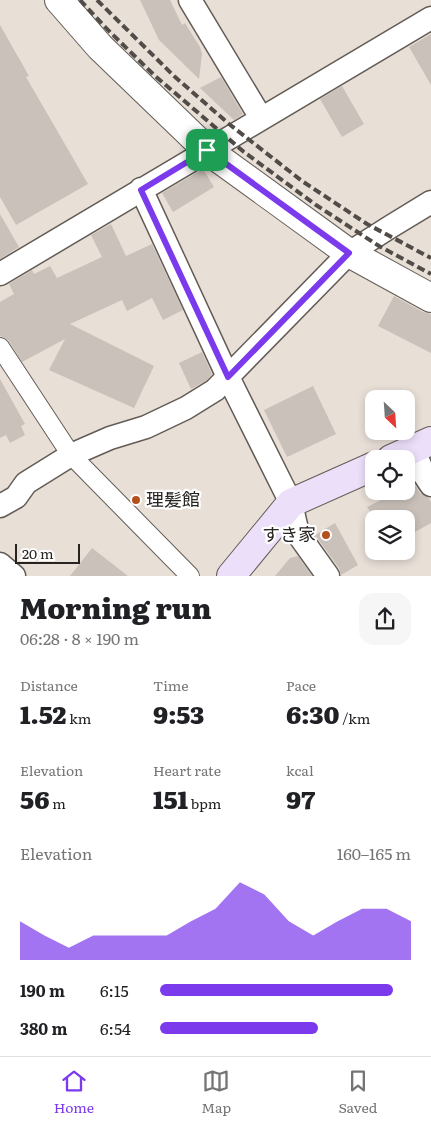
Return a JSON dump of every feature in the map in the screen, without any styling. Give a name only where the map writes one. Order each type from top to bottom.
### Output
[{"type":"main road","points":[[231,576],[291,503],[365,470]]},
{"type":"street","points":[[59,0],[100,47],[207,150],[349,253],[431,298]]},
{"type":"street","points":[[190,0],[261,118]]},
{"type":"street","points":[[0,274],[431,18]]},
{"type":"street","points":[[141,190],[228,377],[291,503],[298,534],[328,576]]},
{"type":"street","points":[[0,506],[16,497],[26,482],[71,455],[110,438],[146,426],[186,408],[215,390],[349,253],[431,202]]},
{"type":"street","points":[[0,346],[71,455],[190,576]]},
{"type":"street","points":[[415,456],[431,485]]},
{"type":"street","points":[[0,564],[14,576]]},
{"type":"building","points":[[140,0],[170,0],[182,25],[185,23],[200,47],[202,54],[199,79],[159,40]]},
{"type":"building","points":[[0,25],[29,76],[26,77],[88,184],[16,225],[0,197]]},
{"type":"building","points":[[431,34],[431,85],[409,47]]},
{"type":"building","points":[[221,77],[243,114],[234,120],[200,88]]},
{"type":"building","points":[[342,86],[364,124],[342,137],[320,99]]},
{"type":"building","points":[[203,169],[214,187],[173,212],[162,193]]},
{"type":"building","points":[[0,214],[19,247],[0,259]]},
{"type":"building","points":[[111,224],[126,256],[152,244],[183,310],[163,320],[152,298],[127,311],[122,300],[70,324],[154,366],[134,408],[49,370],[65,339],[22,362],[9,341],[0,336],[0,302],[14,294],[9,284],[32,270],[34,274],[50,266],[57,278],[102,257],[91,235]]},
{"type":"building","points":[[394,296],[423,312],[431,314],[431,353],[378,326]]},
{"type":"building","points":[[202,352],[212,374],[207,380],[191,389],[179,363]]},
{"type":"building","points":[[0,379],[25,424],[21,426],[25,435],[10,443],[6,435],[0,438]]},
{"type":"building","points":[[313,386],[336,434],[287,457],[264,410]]},
{"type":"building","points":[[415,485],[420,493],[428,497],[431,502],[431,523],[415,532],[415,510],[369,510],[367,507],[381,500],[415,500]]},
{"type":"building","points":[[335,523],[358,565],[341,575],[339,568],[315,535]]},
{"type":"building","points":[[92,548],[128,576],[70,576]]},
{"type":"building","points":[[298,556],[312,576],[275,576],[290,558]]},
{"type":"railway","points":[[80,0],[154,75],[244,152],[316,205],[379,246],[431,274]]},
{"type":"railway","points":[[97,0],[174,76],[229,124],[302,181],[367,224],[431,258]]},
{"type":"place","name":"理髪館","points":[[136,500]]},
{"type":"place","name":"すき家","points":[[326,535]]},
{"type":"route","points":[[207,150],[349,253],[228,377],[141,190],[207,150]]}]
